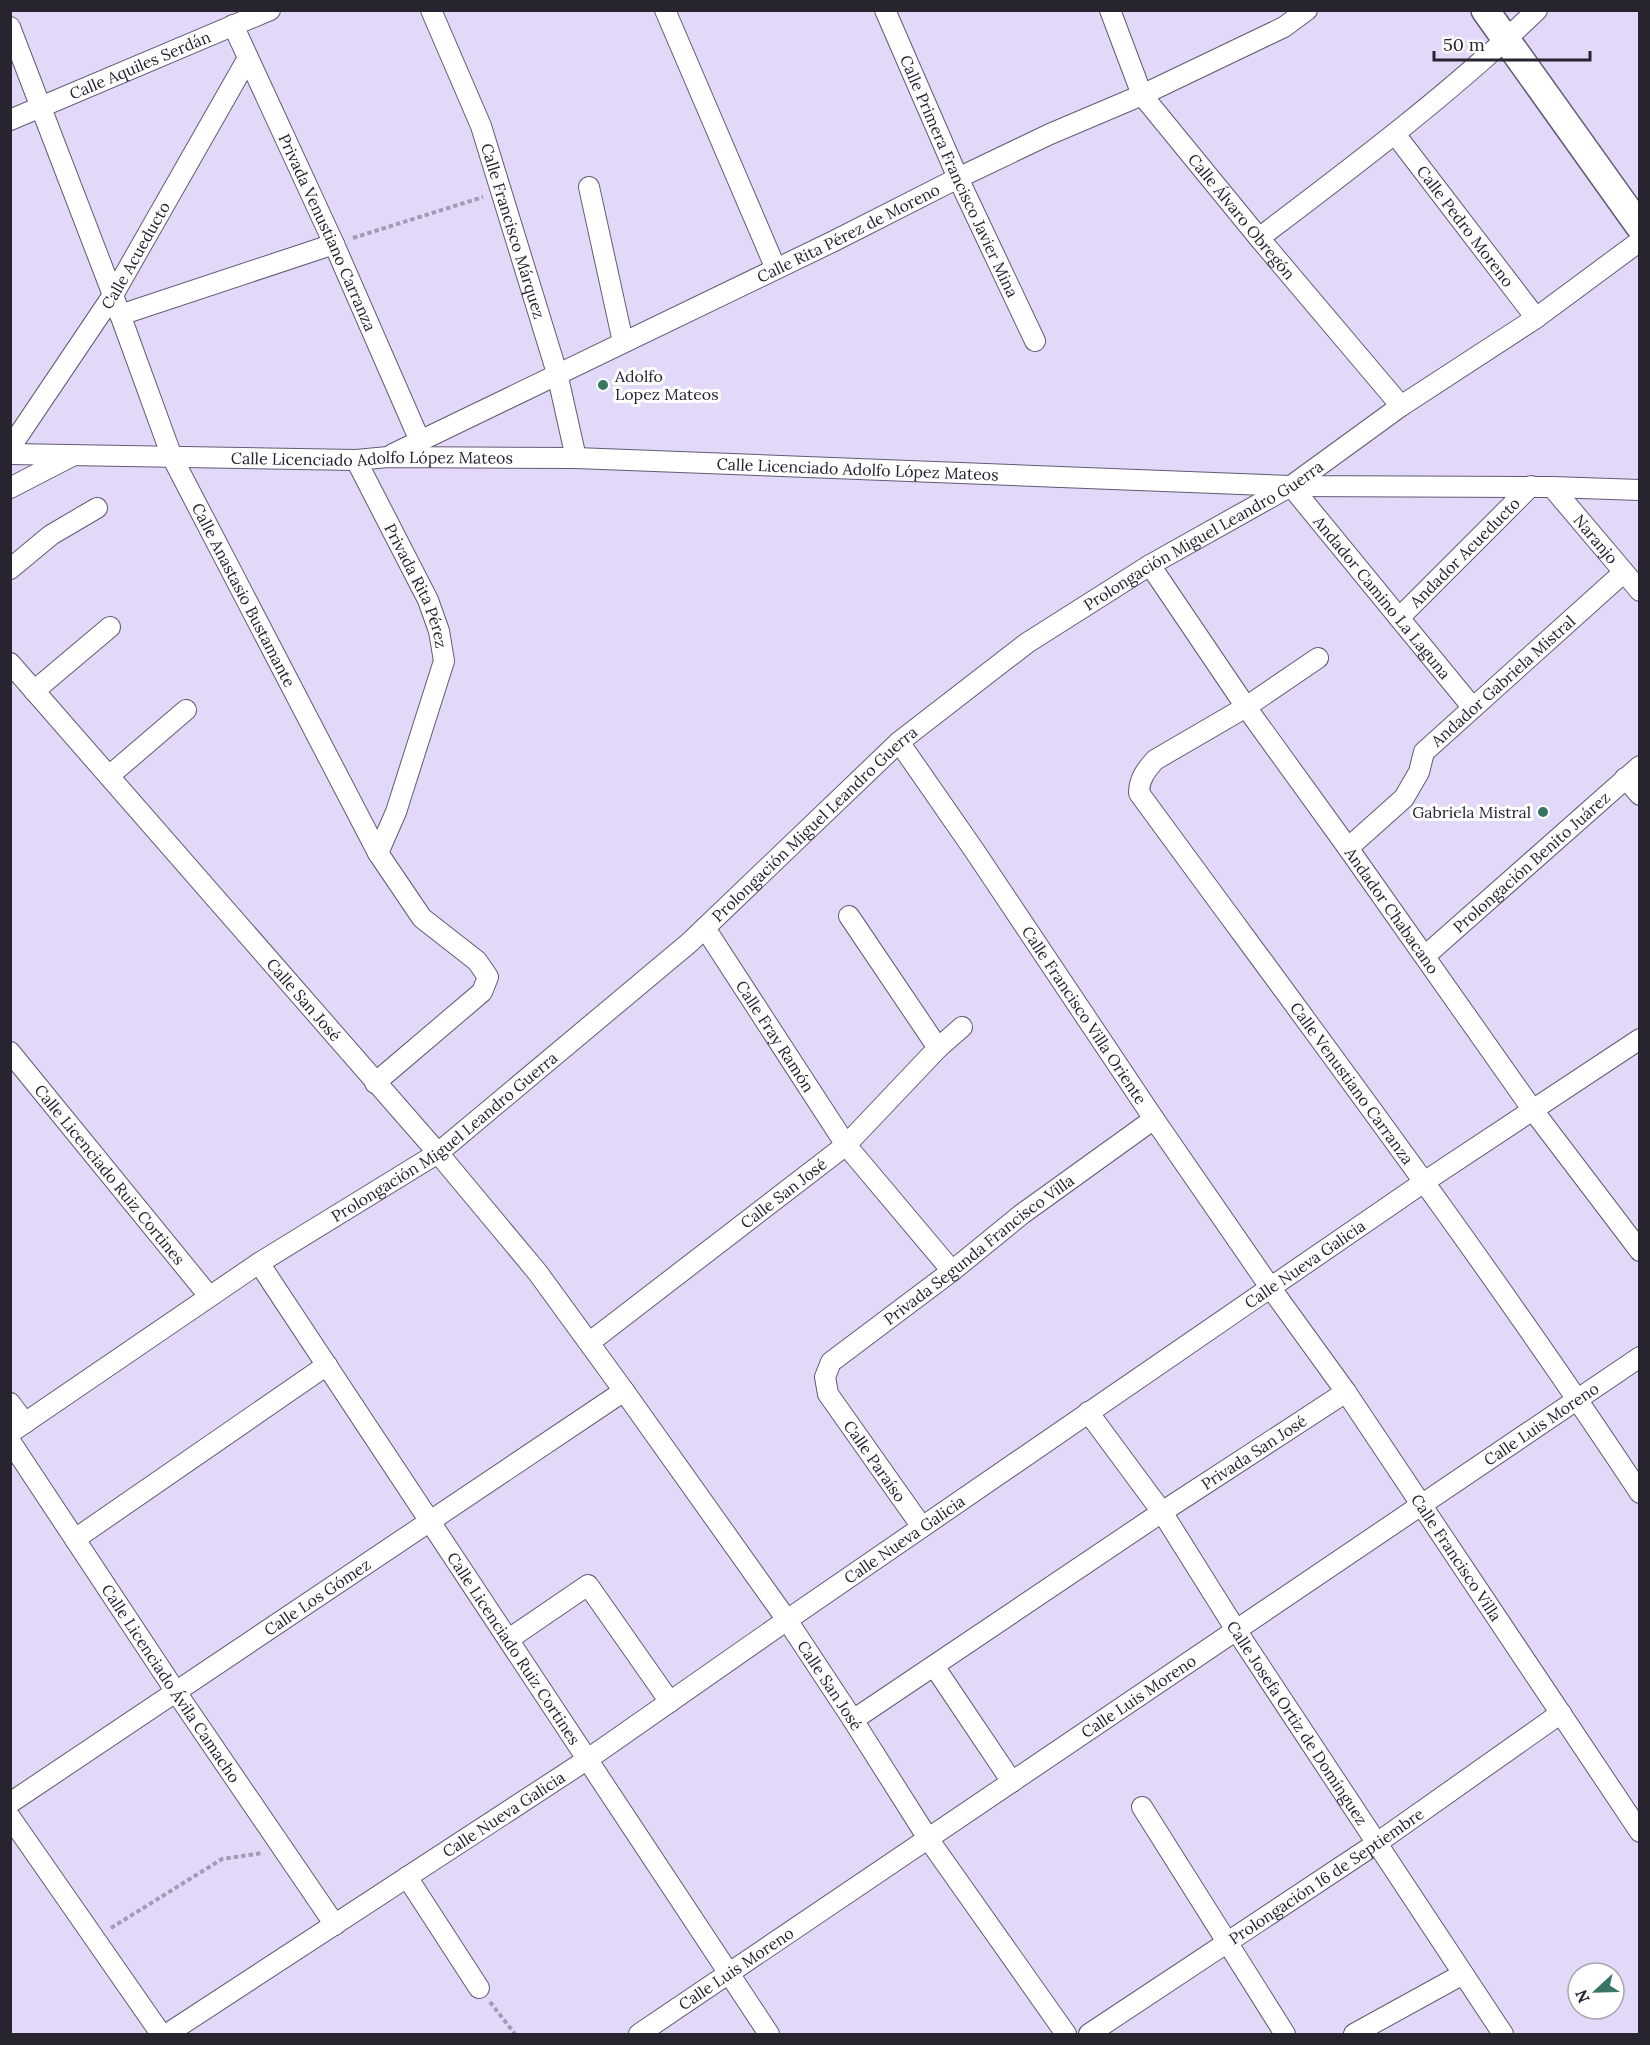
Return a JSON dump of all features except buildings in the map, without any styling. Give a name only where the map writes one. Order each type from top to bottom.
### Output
[{"type":"street","name":"Calle Francisco Márquez","points":[[431,10],[481,126],[557,373],[576,458]]},
{"type":"street","points":[[665,10],[776,269]]},
{"type":"street","name":"Calle Primera Francisco Javier Mina","points":[[885,10],[958,178],[1035,341]]},
{"type":"street","name":"Calle Álvaro Obregón","points":[[1110,10],[1142,95],[1401,406]]},
{"type":"street","name":"Calle Rita Pérez de Moreno","points":[[388,457],[958,178],[1050,134],[1142,95],[1284,27],[1307,10]]},
{"type":"street","points":[[1485,10],[1640,227]]},
{"type":"street","points":[[1259,238],[1395,134],[1507,40],[1537,10]]},
{"type":"street","name":"Calle Aquiles Serdán","points":[[10,120],[268,11]]},
{"type":"street","name":"Privada Venustiano Carranza","points":[[233,25],[334,244],[420,441]]},
{"type":"street","name":"Calle Anastasio Bustamante","points":[[10,27],[113,295],[172,458],[378,853],[422,918],[477,961],[488,976],[482,992],[375,1083]]},
{"type":"street","name":"Calle Acueducto","points":[[10,448],[113,295],[248,58]]},
{"type":"street","name":"Calle Pedro Moreno","points":[[1395,134],[1536,318]]},
{"type":"street","points":[[589,187],[623,342]]},
{"type":"street","name":"Prolongación Miguel Leandro Guerra","points":[[18,1428],[259,1263],[438,1153],[705,928],[899,742],[1027,643],[1150,565],[1291,486],[1401,406],[1536,318],[1640,241]]},
{"type":"street","points":[[120,315],[334,244]]},
{"type":"street","name":"Calle Licenciado Adolfo López Mateos","points":[[10,454],[356,460],[388,457],[576,458],[1291,486],[1531,486],[1640,490]]},
{"type":"street","points":[[10,488],[75,455]]},
{"type":"street","name":"Privada Rita Pérez","points":[[356,460],[428,600],[440,631],[444,661],[396,812],[378,853]]},
{"type":"street","name":"Andador Camino La Laguna","points":[[1291,486],[1473,708]]},
{"type":"street","name":"Andador Acueducto","points":[[1399,618],[1531,486]]},
{"type":"street","name":"Naranjo","points":[[1552,487],[1640,591]]},
{"type":"street","points":[[10,569],[51,535],[97,508]]},
{"type":"street","name":"Andador Chabacano","points":[[1150,565],[1246,707],[1532,1109],[1640,1251]]},
{"type":"street","name":"Andador Gabriela Mistral","points":[[1348,848],[1404,798],[1419,772],[1424,752],[1623,573]]},
{"type":"street","points":[[34,690],[110,627]]},
{"type":"street","points":[[1246,707],[1318,658]]},
{"type":"street","name":"Calle San José","points":[[10,663],[438,1153],[538,1274],[590,1342],[787,1620],[929,1840],[1066,2034]]},
{"type":"street","name":"Calle Venustiano Carranza","points":[[1246,707],[1155,759],[1145,770],[1139,783],[1139,793],[1424,1182],[1577,1399],[1640,1493]]},
{"type":"street","points":[[109,776],[186,710]]},
{"type":"street","name":"Calle Francisco Villa Oriente","points":[[899,742],[1270,1287]]},
{"type":"street","points":[[1632,772],[1640,795]]},
{"type":"street","name":"Prolongación Benito Juárez","points":[[1425,956],[1632,772]]},
{"type":"street","points":[[849,916],[938,1048]]},
{"type":"street","name":"Calle Fray Ramón","points":[[705,928],[846,1145],[952,1271]]},
{"type":"street","name":"Calle San José","points":[[590,1342],[846,1145],[938,1048],[962,1027]]},
{"type":"street","name":"Calle Nueva Galicia","points":[[167,2034],[588,1759],[1270,1287],[1532,1109],[1640,1039]]},
{"type":"street","name":"Calle Licenciado Ruiz Cortines","points":[[10,1052],[209,1296]]},
{"type":"street","name":"Privada Segunda Francisco Villa","points":[[828,1394],[825,1377],[831,1362],[952,1271],[1022,1214],[1154,1119]]},
{"type":"street","name":"Calle Licenciado Ruiz Cortines","points":[[259,1263],[770,2034]]},
{"type":"street","name":"Calle Francisco Villa","points":[[1270,1287],[1346,1392],[1640,1832]]},
{"type":"street","name":"Calle Luis Moreno","points":[[639,2034],[1640,1358]]},
{"type":"street","points":[[75,1539],[327,1365]]},
{"type":"street","name":"Calle Los Gómez","points":[[10,1803],[624,1390]]},
{"type":"street","name":"Privada San José","points":[[1162,1512],[1346,1392]]},
{"type":"street","name":"Calle Paraíso","points":[[828,1394],[922,1527]]},
{"type":"street","points":[[10,1403],[18,1428]]},
{"type":"street","name":"Calle Josefa Ortiz de Domínguez","points":[[1088,1412],[1162,1512],[1236,1630],[1503,2034]]},
{"type":"street","name":"Calle Licenciado Ávila Camacho","points":[[10,1441],[176,1692],[335,1925]]},
{"type":"street","points":[[853,1720],[1162,1512]]},
{"type":"street","points":[[509,1639],[588,1585],[670,1702]]},
{"type":"street","points":[[934,1666],[1012,1782]]},
{"type":"street","name":"Prolongación 16 de Septiembre","points":[[1089,2034],[1377,1843],[1561,1713]]},
{"type":"street","points":[[1142,1807],[1285,2034]]},
{"type":"street","points":[[10,1817],[161,2034]]},
{"type":"street","points":[[407,1878],[479,1988]]},
{"type":"street","points":[[1354,2034],[1463,1974]]},
{"type":"path","points":[[334,244],[501,192]]},
{"type":"path","points":[[95,1938],[222,1859],[284,1850]]},
{"type":"path","points":[[479,1988],[515,2034]]},
{"type":"place","name":"Adolfo Lopez Mateos","points":[[603,385]]},
{"type":"place","name":"Gabriela Mistral","points":[[1543,812]]}]
